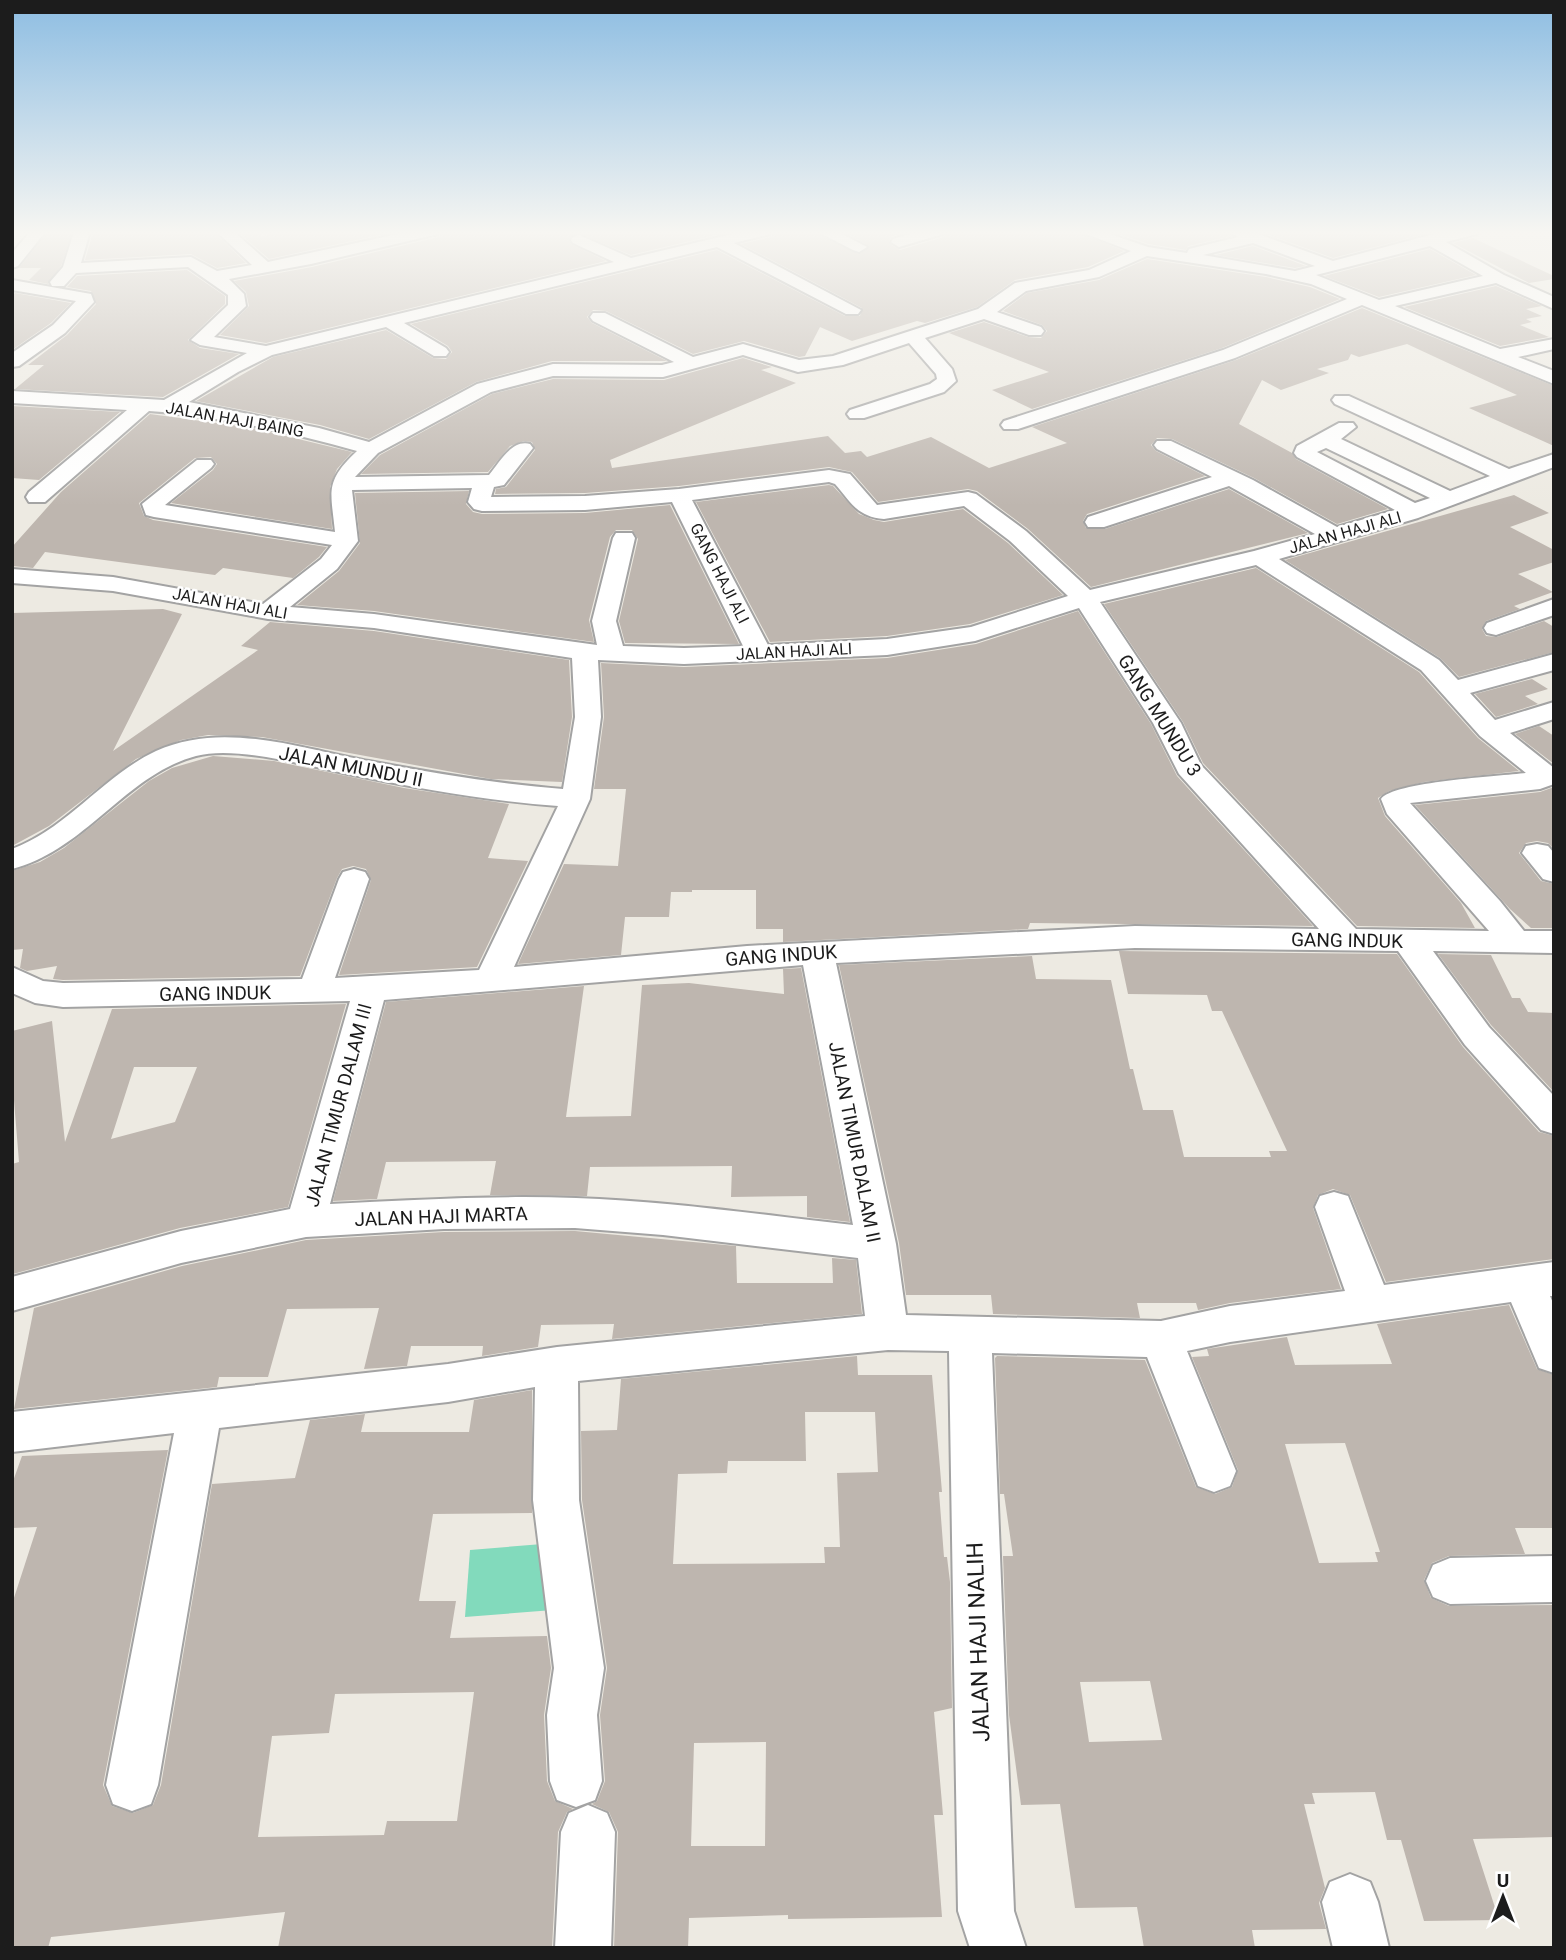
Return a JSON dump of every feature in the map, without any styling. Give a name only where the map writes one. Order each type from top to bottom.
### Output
[{"type":"street","points":[[12,362],[66,322]]},
{"type":"street","points":[[219,322],[200,340],[266,351]]},
{"type":"street","points":[[169,406],[231,368],[266,351],[383,322]]},
{"type":"street","points":[[391,322],[440,352]]},
{"type":"street","points":[[609,322],[691,363]]},
{"type":"street","points":[[268,612],[330,564],[347,541],[341,501],[342,484],[354,465],[371,450],[464,397],[516,377],[553,370],[578,368],[663,371],[743,349],[798,366],[813,366],[955,322]]},
{"type":"street","points":[[1011,322],[1035,331]]},
{"type":"street","points":[[1012,425],[1229,354],[1315,322]]},
{"type":"street","points":[[1419,322],[1554,378]]},
{"type":"street","points":[[857,414],[937,388],[947,381],[945,373],[913,336]]},
{"type":"street","points":[[1498,355],[1554,344]]},
{"type":"street","name":"JALAN HAJI BAING","points":[[12,397],[41,401],[169,406],[276,424],[371,450]]},
{"type":"street","points":[[1342,400],[1508,477]]},
{"type":"street","points":[[12,417],[41,401]]},
{"type":"street","points":[[37,496],[145,405]]},
{"type":"street","points":[[1346,427],[1304,450],[1304,453],[1413,511]]},
{"type":"street","points":[[1326,440],[1449,499]]},
{"type":"street","points":[[1164,445],[1231,478],[1334,536]]},
{"type":"street","points":[[342,484],[495,481],[523,448]]},
{"type":"street","name":"JALAN HAJI ALI","points":[[12,576],[113,584],[268,612],[374,621],[599,652],[684,656],[887,647],[975,634],[1086,598],[1334,536],[1449,499],[1554,460]]},
{"type":"street","points":[[204,464],[153,505],[153,510],[347,541]]},
{"type":"street","name":"GANG MUNDU 3","points":[[679,495],[829,476],[842,479],[868,509],[877,512],[968,499],[1018,536],[1086,598],[1167,723],[1189,768],[1348,939]]},
{"type":"street","points":[[1096,522],[1231,478]]},
{"type":"street","points":[[481,483],[483,486],[479,502],[489,505],[585,503],[679,495]]},
{"type":"street","name":"GANG HAJI ALI","points":[[679,495],[759,652]]},
{"type":"street","points":[[491,981],[576,799],[604,621],[624,538]]},
{"type":"street","points":[[1260,556],[1430,665],[1490,730],[1544,774],[1544,778],[1395,799],[1404,815],[1489,908],[1515,942]]},
{"type":"street","points":[[1496,628],[1554,606]]},
{"type":"street","points":[[1452,690],[1554,662]]},
{"type":"street","points":[[1490,730],[1554,710]]},
{"type":"street","name":"JALAN MUNDU II","points":[[12,860],[44,849],[145,767],[189,748],[205,745],[268,750],[478,789],[576,799]]},
{"type":"street","points":[[314,991],[354,879]]},
{"type":"street","name":"GANG INDUK","points":[[12,978],[36,990],[63,995],[314,991],[491,981],[668,963],[817,953],[1135,937],[1554,942]]},
{"type":"street","points":[[1408,941],[1477,1036],[1554,1120]]},
{"type":"street","name":"JALAN TIMUR DALAM II","points":[[817,953],[876,1244],[888,1332]]},
{"type":"street","name":"JALAN TIMUR DALAM III","points":[[306,1221],[370,989]]},
{"type":"street","points":[[1334,1207],[1370,1303]]},
{"type":"street","name":"JALAN HAJI MARTA","points":[[12,1294],[181,1248],[306,1221],[444,1214],[575,1213],[876,1244]]},
{"type":"street","points":[[12,1432],[447,1383],[557,1365],[888,1332],[1161,1339],[1230,1324],[1539,1281],[1554,1355]]},
{"type":"street","name":"JALAN HAJI NALIH","points":[[970,1333],[986,1911],[998,1948]]},
{"type":"street","points":[[1161,1339],[1214,1471]]},
{"type":"street","points":[[557,1365],[556,1500],[579,1668],[572,1715],[576,1780]]},
{"type":"street","points":[[132,1785],[200,1410]]},
{"type":"street","points":[[1450,1581],[1554,1579]]},
{"type":"street","points":[[583,1948],[588,1832]]},
{"type":"green space","points":[[555,1543],[553,1610],[465,1617],[470,1550]]},
{"type":"building","points":[[12,322],[52,322],[51,323],[12,350]]},
{"type":"building","points":[[79,322],[206,322],[188,340],[200,348],[239,354],[163,397],[15,389],[44,365],[28,365]]},
{"type":"building","points":[[233,322],[351,322],[266,343],[220,335]]},
{"type":"building","points":[[592,322],[667,361],[552,361],[476,382],[369,439],[320,425],[196,401],[273,357],[386,330],[433,358],[446,359],[452,352],[448,346],[411,324]]},
{"type":"building","points":[[629,322],[912,322],[852,341],[820,327],[805,356],[799,357],[744,341],[693,354]]},
{"type":"building","points":[[985,322],[1028,337],[1041,338],[1047,331],[1035,322],[1283,322],[1222,348],[1032,409],[992,390],[1049,372],[949,333]]},
{"type":"building","points":[[1327,322],[1398,322],[1554,386],[1554,446],[1469,408],[1517,395],[1407,344],[1359,357],[1351,354],[1348,360],[1317,369],[1329,373],[1281,390],[1262,380],[1239,424],[1292,453],[1296,459],[1388,509],[1337,524],[1254,478],[1172,439],[1157,438],[1151,445],[1156,451],[1205,476],[1087,514],[1083,521],[1086,528],[1105,529],[1229,489],[1308,533],[1091,587],[1028,529],[977,491],[968,489],[878,502],[852,472],[829,467],[679,486],[585,493],[495,494],[496,489],[506,487],[535,450],[532,442],[524,441],[510,446],[488,472],[361,474],[380,455],[492,394],[553,379],[664,380],[743,358],[772,367],[761,370],[796,383],[610,460],[612,468],[828,436],[845,453],[861,451],[867,457],[931,437],[989,468],[1067,443],[1032,427],[1236,360]]},
{"type":"building","points":[[1442,322],[1530,322],[1520,325],[1549,337],[1500,346]]},
{"type":"building","points":[[12,406],[120,412],[39,480],[12,478]]},
{"type":"building","points":[[150,414],[253,428],[352,452],[337,469],[330,487],[332,529],[171,503],[213,470],[217,464],[211,457],[195,458],[139,503],[144,516],[153,520],[327,547],[293,578],[223,568],[215,575],[45,552],[33,568],[12,566],[12,547],[61,492]]},
{"type":"building","points":[[829,485],[859,514],[884,522],[963,509],[1008,543],[1063,595],[970,624],[887,636],[770,642],[696,502]]},
{"type":"building","points":[[469,491],[466,504],[473,512],[482,514],[585,513],[670,505],[739,644],[625,643],[619,621],[638,539],[632,530],[616,530],[610,537],[589,620],[594,642],[374,611],[297,605],[339,571],[360,543],[355,493]]},
{"type":"building","points":[[1514,495],[1549,513],[1510,527],[1554,550],[1554,562],[1518,574],[1553,592],[1514,606],[1520,609],[1486,621],[1482,629],[1486,636],[1497,637],[1544,621],[1554,627],[1554,652],[1459,677],[1440,658],[1285,560]]},
{"type":"building","points":[[1256,568],[1419,672],[1478,738],[1519,771],[1424,782],[1389,791],[1378,798],[1385,816],[1461,903],[1475,928],[1357,926],[1203,763],[1183,722],[1104,604]]},
{"type":"building","points":[[163,609],[182,614],[113,751],[258,650],[241,646],[270,622],[374,631],[569,660],[572,717],[562,782],[491,779],[262,737],[208,735],[181,740],[136,759],[49,826],[12,846],[12,613]]},
{"type":"building","points":[[1078,611],[1151,724],[1177,776],[1313,926],[1030,923],[1028,929],[783,942],[783,929],[756,929],[756,890],[692,890],[671,892],[669,917],[625,917],[621,955],[518,964],[564,864],[618,866],[626,789],[594,789],[604,717],[601,663],[684,667],[887,658],[976,644]]},
{"type":"building","points":[[1532,679],[1548,689],[1525,696],[1538,704],[1496,717],[1475,694]]},
{"type":"building","points":[[1539,726],[1554,736],[1554,764],[1515,734]]},
{"type":"building","points":[[213,756],[274,761],[404,788],[509,804],[488,858],[528,861],[477,967],[339,975],[371,880],[366,869],[353,866],[342,869],[337,878],[300,976],[63,980],[53,979],[57,966],[27,971],[20,968],[23,949],[12,950],[12,871],[40,862],[64,848],[149,781],[172,768]]},
{"type":"building","points":[[1554,787],[1554,849],[1548,843],[1537,841],[1526,843],[1519,853],[1541,881],[1554,884],[1554,928],[1531,928],[1510,909],[1415,805],[1540,792]]},
{"type":"building","points":[[1119,951],[1397,954],[1463,1047],[1539,1132],[1554,1136],[1554,1259],[1386,1282],[1350,1195],[1333,1189],[1318,1195],[1313,1208],[1341,1289],[1230,1303],[1198,1310],[1196,1303],[1137,1303],[1140,1318],[993,1314],[991,1295],[906,1295],[899,1243],[839,965],[1032,956],[1036,979],[1111,980],[1130,1069],[1133,1069],[1143,1110],[1173,1110],[1184,1157],[1271,1157],[1269,1151],[1287,1151],[1222,1011],[1212,1011],[1207,995],[1128,994]]},
{"type":"building","points":[[1438,954],[1491,955],[1512,998],[1520,998],[1528,1012],[1554,1013],[1554,1092],[1491,1025]]},
{"type":"building","points":[[801,968],[850,1222],[807,1217],[807,1196],[731,1197],[732,1166],[590,1167],[587,1196],[490,1195],[496,1161],[386,1162],[377,1199],[333,1201],[386,1002],[584,986],[566,1117],[631,1116],[642,985],[689,983],[784,994],[783,969]]},
{"type":"building","points":[[346,1004],[288,1207],[180,1228],[13,1274],[12,1164],[19,1162],[12,1076],[12,1031],[52,1021],[65,1142],[112,1009]],"holes":[[[134,1067],[197,1067],[175,1122],[111,1139]]]},
{"type":"building","points":[[575,1231],[736,1246],[737,1283],[833,1283],[832,1258],[856,1260],[862,1314],[612,1339],[614,1324],[541,1325],[538,1347],[482,1356],[483,1346],[411,1346],[407,1366],[364,1369],[379,1308],[287,1309],[268,1377],[219,1377],[217,1387],[14,1409],[34,1308],[182,1266],[306,1240],[444,1232]]},
{"type":"building","points":[[1509,1305],[1537,1369],[1554,1375],[1554,1528],[1515,1528],[1525,1554],[1449,1556],[1432,1563],[1424,1580],[1431,1598],[1449,1606],[1554,1605],[1554,1837],[1473,1839],[1499,1920],[1424,1921],[1401,1840],[1387,1840],[1375,1792],[1312,1793],[1315,1804],[1304,1804],[1325,1888],[1319,1903],[1326,1929],[1252,1930],[1255,1948],[1144,1948],[1137,1907],[1075,1908],[1060,1804],[1021,1805],[1009,1715],[1003,1556],[1013,1556],[1004,1494],[1000,1494],[995,1358],[1145,1360],[1196,1487],[1215,1494],[1232,1487],[1238,1470],[1192,1357],[1209,1356],[1207,1349],[1287,1337],[1295,1365],[1392,1364],[1377,1324]],"holes":[[[1345,1443],[1380,1552],[1375,1552],[1378,1562],[1319,1563],[1285,1444]],[[1150,1681],[1162,1740],[1089,1742],[1080,1682]]]},
{"type":"building","points":[[857,1356],[858,1375],[932,1375],[942,1492],[939,1492],[944,1557],[947,1557],[950,1582],[952,1708],[934,1712],[943,1815],[934,1815],[942,1917],[788,1919],[788,1915],[689,1918],[688,1948],[614,1948],[618,1832],[609,1812],[592,1804],[597,1801],[605,1781],[600,1715],[607,1668],[582,1500],[581,1431],[617,1430],[621,1379]],"holes":[[[805,1412],[875,1412],[878,1472],[837,1473],[840,1547],[824,1547],[825,1563],[673,1564],[678,1474],[727,1473],[728,1461],[806,1461]],[[766,1742],[765,1846],[691,1846],[694,1743]]]},
{"type":"building","points":[[532,1390],[532,1513],[433,1514],[419,1601],[456,1601],[450,1638],[547,1636],[551,1668],[544,1715],[547,1781],[555,1801],[573,1809],[567,1812],[558,1832],[552,1948],[278,1948],[285,1912],[51,1937],[48,1948],[12,1948],[12,1604],[37,1527],[12,1528],[12,1484],[22,1456],[168,1450],[103,1785],[112,1806],[133,1813],[153,1805],[161,1785],[212,1484],[295,1478],[310,1420],[365,1414],[361,1432],[469,1432],[474,1400]],"holes":[[[474,1692],[457,1821],[387,1821],[384,1835],[258,1837],[272,1736],[329,1733],[335,1694]]]}]
